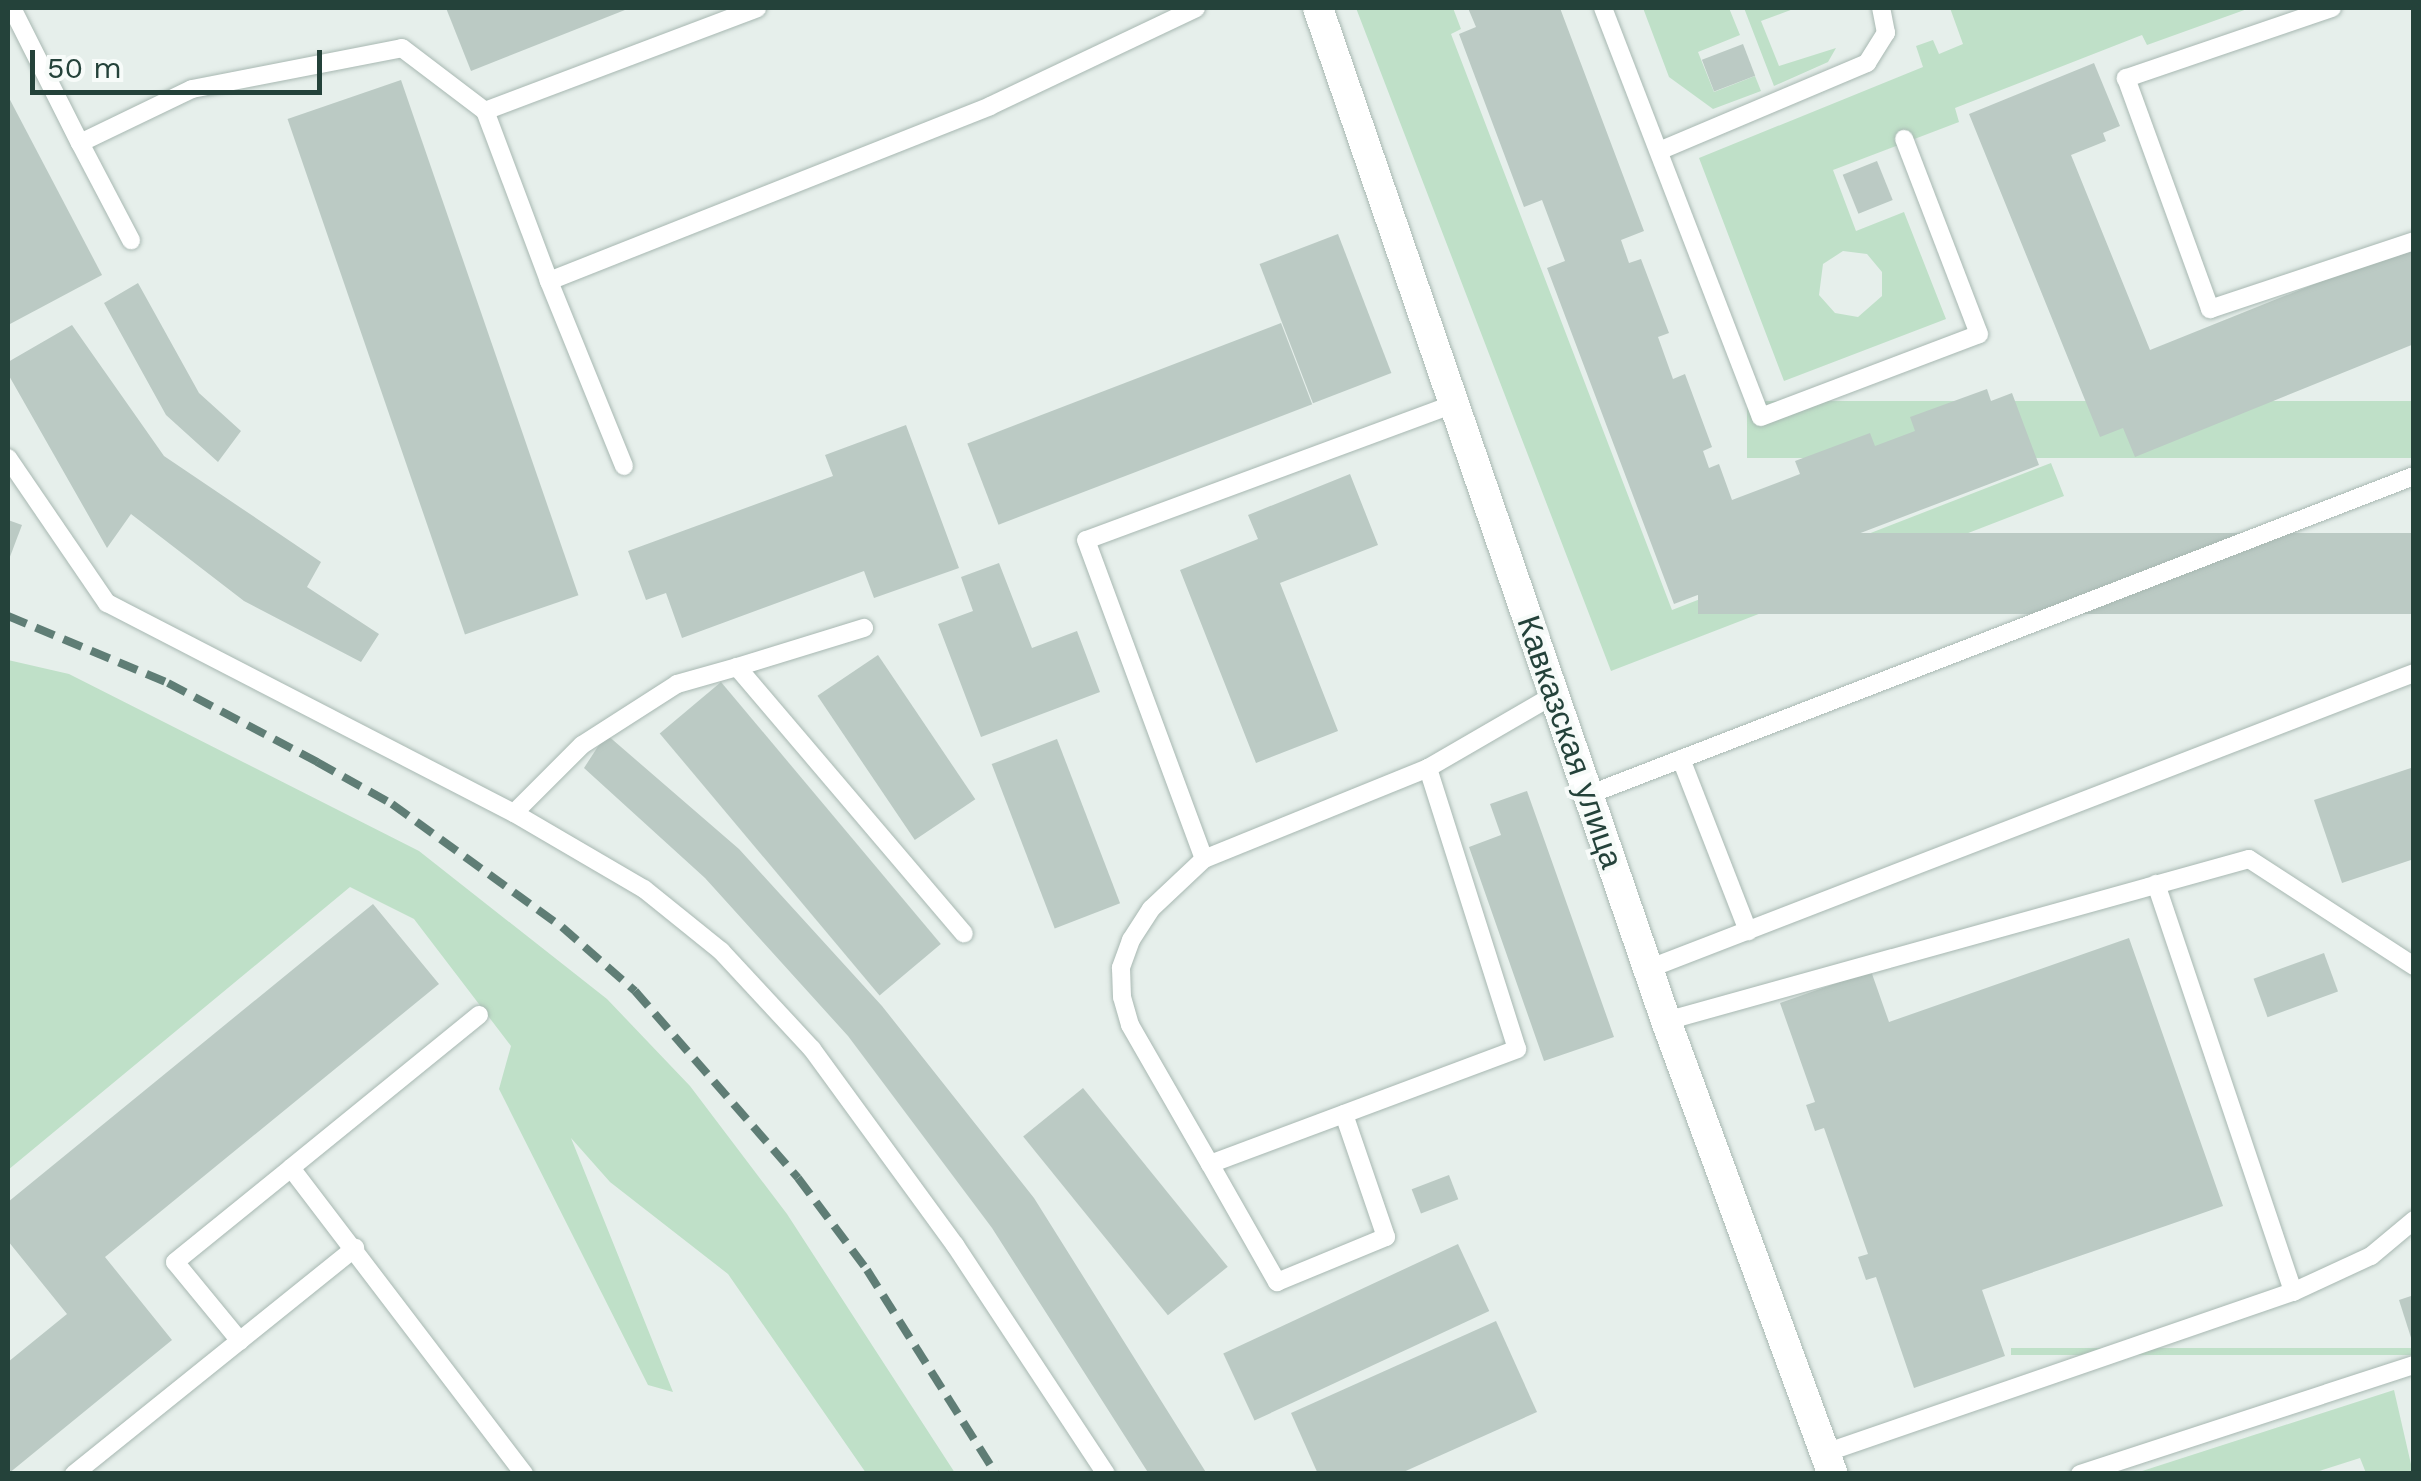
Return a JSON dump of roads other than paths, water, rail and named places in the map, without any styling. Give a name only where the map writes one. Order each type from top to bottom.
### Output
[{"type":"street","name":"Кавказская улица","points":[[1318,8],[1666,1021],[1829,1463]]},
{"type":"lane","points":[[12,8],[131,240]]},
{"type":"lane","points":[[486,112],[757,8]]},
{"type":"lane","points":[[549,282],[990,106],[1196,8]]},
{"type":"lane","points":[[1603,8],[1761,417],[1979,334],[1904,139]]},
{"type":"lane","points":[[1659,151],[1867,63],[1886,33],[1881,8]]},
{"type":"lane","points":[[2332,8],[2126,78],[2210,309],[2414,241]]},
{"type":"lane","points":[[80,144],[192,88],[402,48],[486,112],[549,282],[624,466]]},
{"type":"lane","points":[[1204,858],[1086,540],[1454,404]]},
{"type":"lane","points":[[8,458],[107,603],[514,813],[681,915],[812,1049],[954,1244],[1106,1474]]},
{"type":"lane","points":[[1588,795],[2414,476]]},
{"type":"lane","points":[[514,813],[582,745],[676,684],[864,628]]},
{"type":"lane","points":[[737,667],[964,934]]},
{"type":"lane","points":[[1648,969],[2414,673]]},
{"type":"lane","points":[[1344,1114],[1386,1236],[1277,1282],[1130,1025],[1121,968],[1150,909],[1204,858],[1428,768],[1554,694]]},
{"type":"lane","points":[[1682,759],[1748,931]]},
{"type":"lane","points":[[1210,1164],[1518,1049],[1428,768]]},
{"type":"lane","points":[[1666,1021],[2248,859],[2414,966]]},
{"type":"lane","points":[[2156,884],[2293,1292]]},
{"type":"lane","points":[[240,1341],[175,1262],[479,1015]]},
{"type":"lane","points":[[290,1168],[355,1248],[524,1474]]},
{"type":"lane","points":[[1829,1463],[2293,1292],[2371,1256],[2414,1220]]},
{"type":"lane","points":[[74,1474],[355,1248]]},
{"type":"lane","points":[[2080,1474],[2414,1365]]},
{"type":"railway","points":[[8,616],[168,683],[392,804],[562,927],[635,991],[798,1178],[867,1270],[996,1474]]}]
